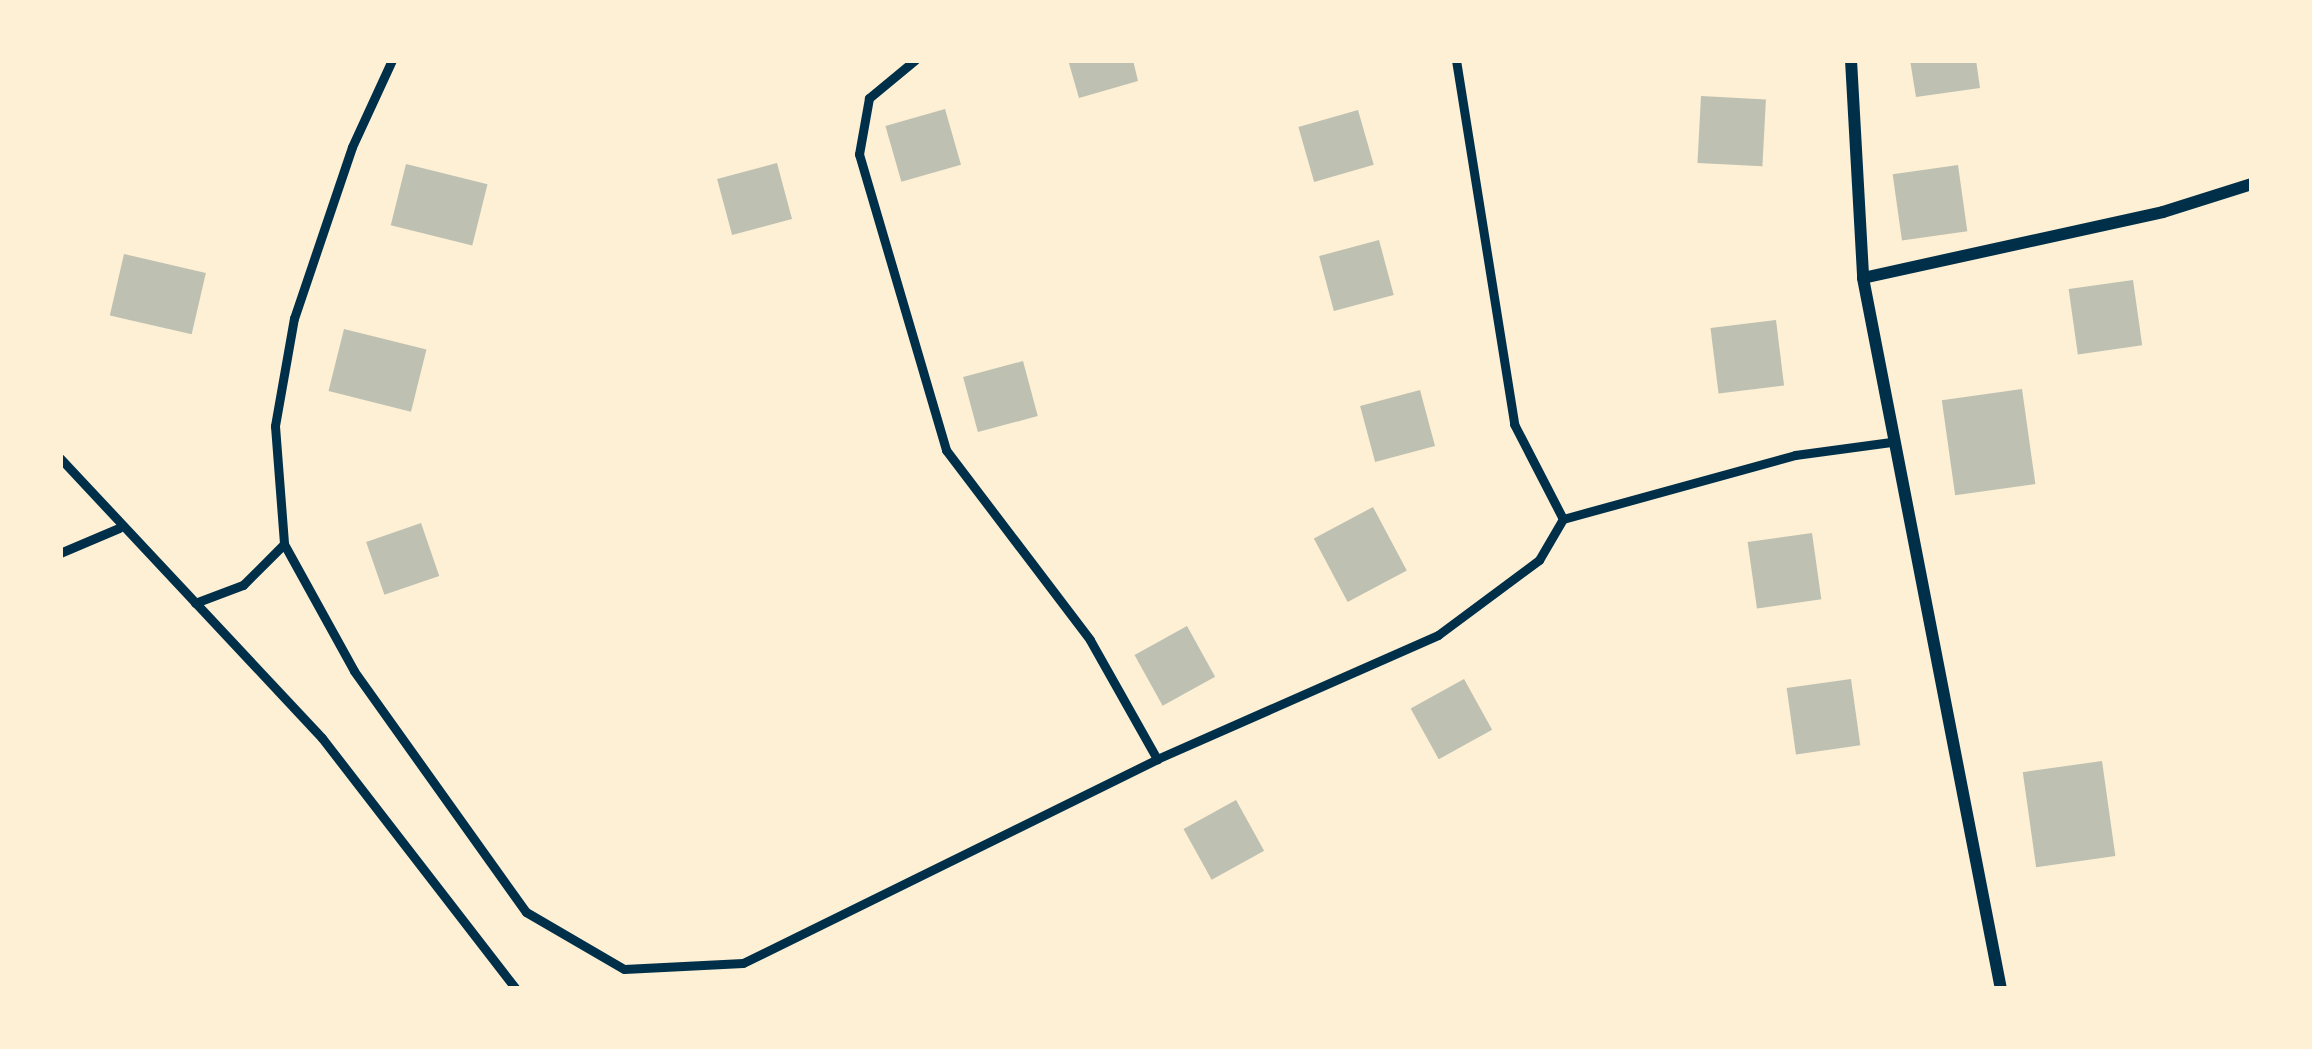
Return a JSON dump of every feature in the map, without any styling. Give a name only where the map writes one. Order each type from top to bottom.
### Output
[{"type":"street","points":[[1851,60],[1863,278],[1891,442],[2002,989]]},
{"type":"street","points":[[1863,278],[2163,212],[2252,184]]},
{"type":"lane","points":[[392,60],[352,147],[294,318],[274,426],[284,544],[354,671],[526,912],[624,969],[743,963],[1157,759],[1438,635],[1539,560],[1563,519],[1796,455],[1891,442]]},
{"type":"lane","points":[[915,60],[869,98],[859,154],[946,450],[1090,640],[1157,759]]},
{"type":"lane","points":[[1456,60],[1514,424],[1563,519]]},
{"type":"lane","points":[[60,458],[118,528],[322,738],[516,989]]},
{"type":"lane","points":[[60,553],[118,528]]},
{"type":"lane","points":[[194,603],[244,585],[284,544]]},
{"type":"building","points":[[1068,60],[1133,60],[1138,81],[1079,98]]},
{"type":"building","points":[[1910,60],[1976,60],[1980,88],[1916,97]]},
{"type":"building","points":[[1701,96],[1766,99],[1762,166],[1697,163]]},
{"type":"building","points":[[945,109],[961,165],[901,182],[885,126]]},
{"type":"building","points":[[1358,110],[1374,165],[1314,182],[1298,127]]},
{"type":"building","points":[[777,163],[792,219],[732,235],[717,179]]},
{"type":"building","points":[[406,164],[488,184],[472,245],[391,225]]},
{"type":"building","points":[[1958,165],[1967,231],[1902,241],[1893,174]]},
{"type":"building","points":[[1379,240],[1394,295],[1334,311],[1319,256]]},
{"type":"building","points":[[124,254],[206,273],[192,334],[110,315]]},
{"type":"building","points":[[2133,280],[2142,345],[2078,354],[2069,289]]},
{"type":"building","points":[[1776,320],[1784,386],[1719,394],[1710,328]]},
{"type":"building","points":[[344,329],[426,350],[411,412],[329,391]]},
{"type":"building","points":[[1023,361],[1038,416],[978,432],[963,377]]},
{"type":"building","points":[[2022,389],[2035,484],[1955,495],[1942,400]]},
{"type":"building","points":[[1420,390],[1435,446],[1375,462],[1360,406]]},
{"type":"building","points":[[1373,507],[1407,571],[1348,602],[1314,538]]},
{"type":"building","points":[[421,523],[439,576],[384,595],[366,542]]},
{"type":"building","points":[[1812,533],[1821,599],[1757,608],[1748,542]]},
{"type":"building","points":[[1187,626],[1215,677],[1163,706],[1135,655]]},
{"type":"building","points":[[1464,679],[1492,730],[1439,759],[1411,709]]},
{"type":"building","points":[[1851,679],[1860,745],[1796,754],[1787,688]]},
{"type":"building","points":[[2102,761],[2115,856],[2036,867],[2023,772]]},
{"type":"building","points":[[1236,800],[1264,851],[1212,880],[1184,829]]}]
